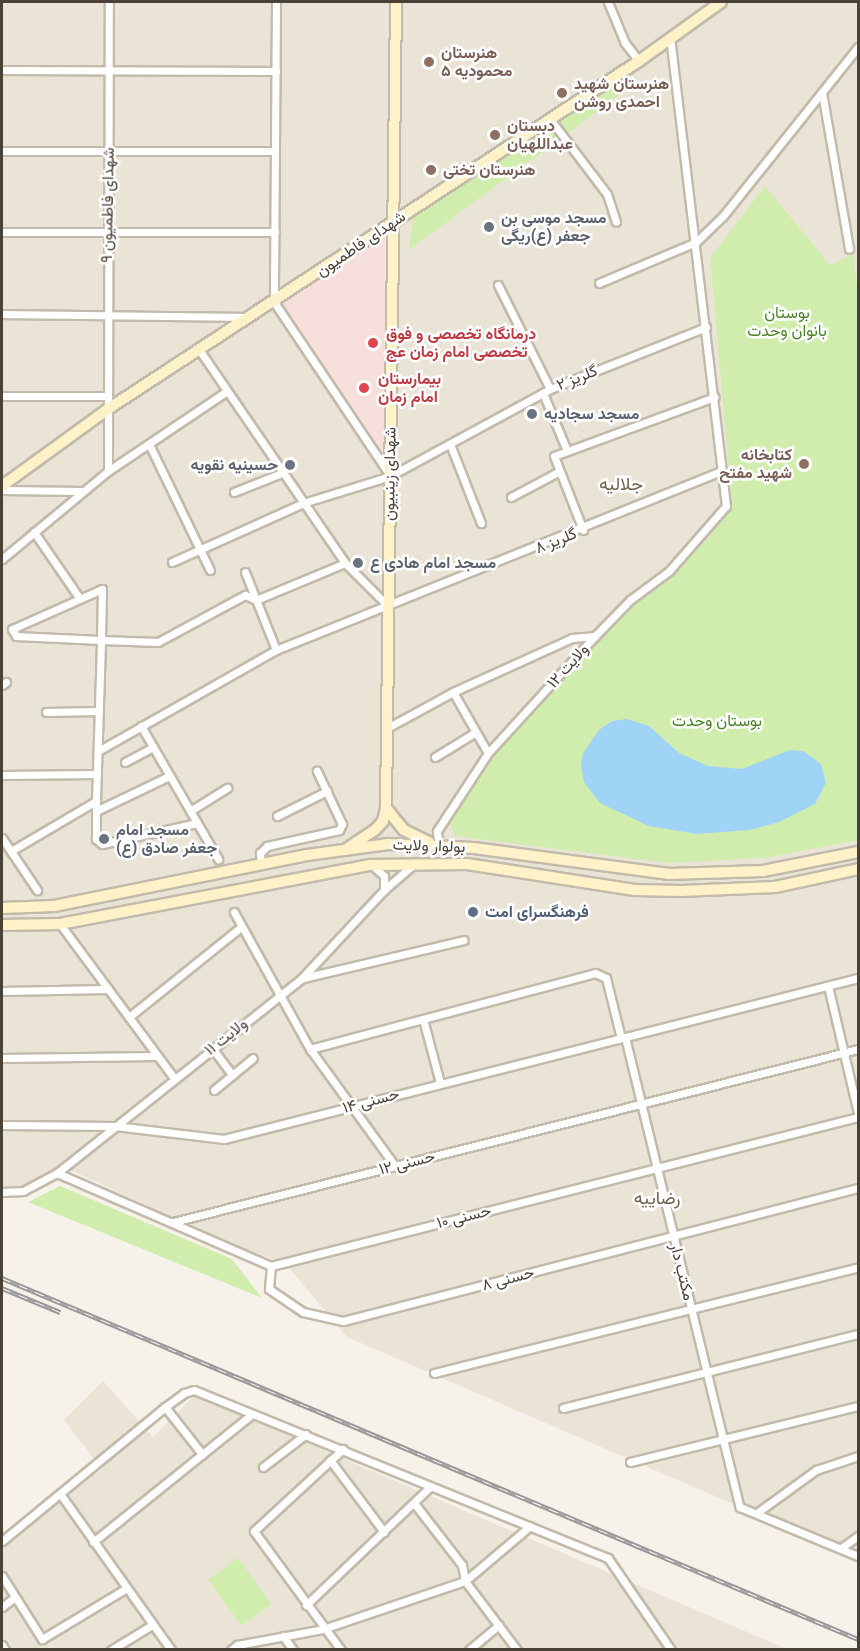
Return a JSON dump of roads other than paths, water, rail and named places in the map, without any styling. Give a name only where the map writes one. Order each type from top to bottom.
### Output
[{"type":"street","name":"شهدای فاطمیون ۹","points":[[108,471],[106,314],[110,151],[109,2]]},
{"type":"street","points":[[276,2],[274,302],[390,476]]},
{"type":"street","name":"شهدای زینبیون","points":[[386,808],[396,2]]},
{"type":"street","points":[[608,2],[625,43],[639,61]]},
{"type":"street","name":"شهدای فاطمیون","points":[[2,488],[108,409],[253,317],[394,221],[639,61],[721,2]]},
{"type":"street","points":[[670,39],[722,471]]},
{"type":"street","points":[[599,283],[696,242],[723,216],[858,47]]},
{"type":"street","points":[[2,70],[276,71]]},
{"type":"street","points":[[822,92],[849,249]]},
{"type":"street","points":[[550,119],[607,194],[616,222]]},
{"type":"street","points":[[2,151],[275,151]]},
{"type":"street","points":[[2,232],[275,232]]},
{"type":"street","points":[[498,285],[547,391],[567,451]]},
{"type":"street","points":[[2,314],[253,317]]},
{"type":"street","name":"گلریز ۲","points":[[172,562],[303,502],[390,476],[547,391],[706,327]]},
{"type":"street","points":[[200,351],[345,563],[389,607]]},
{"type":"street","points":[[2,559],[108,471],[227,391]]},
{"type":"street","points":[[2,396],[107,396]]},
{"type":"street","points":[[583,530],[554,456],[714,398]]},
{"type":"street","points":[[149,444],[210,570]]},
{"type":"street","points":[[450,444],[481,523]]},
{"type":"street","points":[[511,497],[560,471]]},
{"type":"street","name":"ولایت ۱۲","points":[[439,846],[437,831],[488,753],[595,636],[630,600],[669,571],[726,506],[722,471]]},
{"type":"street","name":"گلریز ۸","points":[[98,751],[276,650],[583,530],[722,471]]},
{"type":"street","points":[[234,492],[282,473]]},
{"type":"street","points":[[2,488],[82,491]]},
{"type":"street","points":[[34,532],[80,599]]},
{"type":"street","points":[[197,823],[102,844],[96,839],[96,801],[98,751],[101,640],[102,589],[12,629],[16,636],[101,640],[158,642],[245,595],[256,600],[345,563]]},
{"type":"street","points":[[245,572],[276,650]]},
{"type":"street","points":[[387,728],[453,692],[572,638],[595,636]]},
{"type":"street","points":[[453,692],[474,733],[488,753]]},
{"type":"street","points":[[46,712],[99,711]]},
{"type":"street","points":[[141,726],[218,859]]},
{"type":"street","points":[[435,757],[474,733]]},
{"type":"street","points":[[125,762],[153,747]]},
{"type":"street","points":[[261,864],[260,853],[267,846],[339,830],[342,824],[317,771]]},
{"type":"street","points":[[2,775],[97,774]]},
{"type":"street","points":[[96,811],[169,776]]},
{"type":"street","points":[[189,810],[227,789]]},
{"type":"street","points":[[277,816],[327,790]]},
{"type":"street","points":[[11,851],[96,801]]},
{"type":"street","points":[[386,808],[404,830],[439,846]]},
{"type":"street","points":[[345,850],[375,830],[383,821],[386,808]]},
{"type":"street","points":[[3,842],[37,890]]},
{"type":"street","name":"بولوار ولایت","points":[[2,908],[54,906],[261,864],[388,844],[520,853],[618,870],[681,874],[763,871],[858,852]]},
{"type":"street","name":"ولایت ۱۱","points":[[2,1192],[23,1191],[57,1173],[302,978],[384,890],[415,863]]},
{"type":"street","name":"بولوار ولایت","points":[[2,925],[60,924],[370,865],[467,864],[635,890],[681,891],[774,887],[858,869]]},
{"type":"street","points":[[370,865],[384,876],[384,890]]},
{"type":"street","points":[[234,912],[310,1049],[395,1166]]},
{"type":"street","points":[[60,924],[174,1078]]},
{"type":"street","points":[[129,1017],[242,927]]},
{"type":"street","points":[[302,978],[464,940]]},
{"type":"street","name":"مکتب دار","points":[[310,1049],[596,973],[606,978],[641,1103],[740,1507],[758,1512]]},
{"type":"street","name":"حسنی ۱۴","points":[[2,1125],[116,1126],[224,1139],[858,978]]},
{"type":"street","points":[[828,986],[858,1115]]},
{"type":"street","points":[[2,991],[108,989]]},
{"type":"street","points":[[423,1019],[440,1083]]},
{"type":"street","points":[[212,1048],[232,1075]]},
{"type":"street","name":"حسنی ۱۲","points":[[173,1222],[858,1049]]},
{"type":"street","points":[[2,1058],[157,1056]]},
{"type":"street","points":[[214,1090],[253,1058]]},
{"type":"street","name":"حسنی ۱۰","points":[[272,1266],[858,1115]]},
{"type":"street","points":[[57,1173],[272,1266]]},
{"type":"street","name":"حسنی ۸","points":[[272,1266],[269,1289],[303,1312],[343,1322],[858,1188]]},
{"type":"street","points":[[434,1373],[858,1267]]},
{"type":"street","points":[[563,1408],[858,1334]]},
{"type":"street","points":[[2,1541],[188,1390],[306,1434],[430,1487],[608,1558],[671,1650]]},
{"type":"street","points":[[630,1462],[858,1406]]},
{"type":"street","points":[[165,1407],[202,1454]]},
{"type":"street","points":[[93,1542],[251,1415]]},
{"type":"street","points":[[263,1467],[306,1434]]},
{"type":"street","points":[[341,1650],[323,1629],[254,1532],[343,1449]]},
{"type":"street","points":[[758,1512],[816,1470],[858,1456]]},
{"type":"street","points":[[330,1460],[384,1532]]},
{"type":"street","points":[[306,1605],[430,1487]]},
{"type":"street","points":[[61,1495],[125,1589],[171,1650]]},
{"type":"street","points":[[414,1503],[462,1565],[465,1581],[517,1650]]},
{"type":"street","points":[[758,1512],[858,1556]]},
{"type":"street","points":[[231,1650],[283,1636],[323,1629],[465,1581],[530,1526]]},
{"type":"street","points":[[841,1548],[858,1536]]},
{"type":"street","points":[[2,1576],[42,1639],[125,1589]]},
{"type":"street","points":[[2,1607],[15,1597]]},
{"type":"street","points":[[111,1650],[152,1625]]},
{"type":"street","points":[[469,1650],[499,1625]]},
{"type":"street","points":[[283,1636],[293,1650]]},
{"type":"street","points":[[2,1645],[4,1650]]},
{"type":"water","points":[[627,719],[649,726],[679,753],[708,766],[742,769],[790,750],[803,751],[821,764],[826,783],[815,804],[779,822],[750,830],[697,834],[649,826],[600,803],[584,782],[581,766],[583,753],[599,730],[612,721]]},
{"type":"railway","points":[[2,1278],[858,1639]]},
{"type":"railway","points":[[2,1288],[60,1312]]},
{"type":"place","name":"هنرستان محمودیه ۵","points":[[429,62]]},
{"type":"place","name":"هنرستان شهید احمدی روشن","points":[[562,93]]},
{"type":"place","name":"دبستان عبداللهیان","points":[[495,135]]},
{"type":"place","name":"هنرستان تختی","points":[[431,170]]},
{"type":"place","name":"مسجد موسی بن جعفر (ع)ریگی","points":[[489,227]]},
{"type":"place","name":"درمانگاه تخصصی و فوق تخصصی امام زمان عج","points":[[373,343]]},
{"type":"place","name":"بیمارستان امام زمان","points":[[364,388]]},
{"type":"place","name":"مسجد سجادیه","points":[[532,414]]},
{"type":"place","name":"کتابخانه شهید مفتح","points":[[804,464]]},
{"type":"place","name":"حسینیه نقویه","points":[[290,465]]},
{"type":"place","name":"مسجد امام هادی ع","points":[[358,563]]},
{"type":"place","name":"مسجد امام جعفر صادق (ع)","points":[[104,839]]},
{"type":"place","name":"فرهنگسرای امت","points":[[473,912]]},
{"type":"district","name":"جلالیه","points":[[621,484]]},
{"type":"district","name":"رضاییه","points":[[657,1198]]},
{"type":"park label","name":"بوستان بانوان وحدت","points":[[787,322]]},
{"type":"park label","name":"بوستان وحدت","points":[[717,721]]}]
